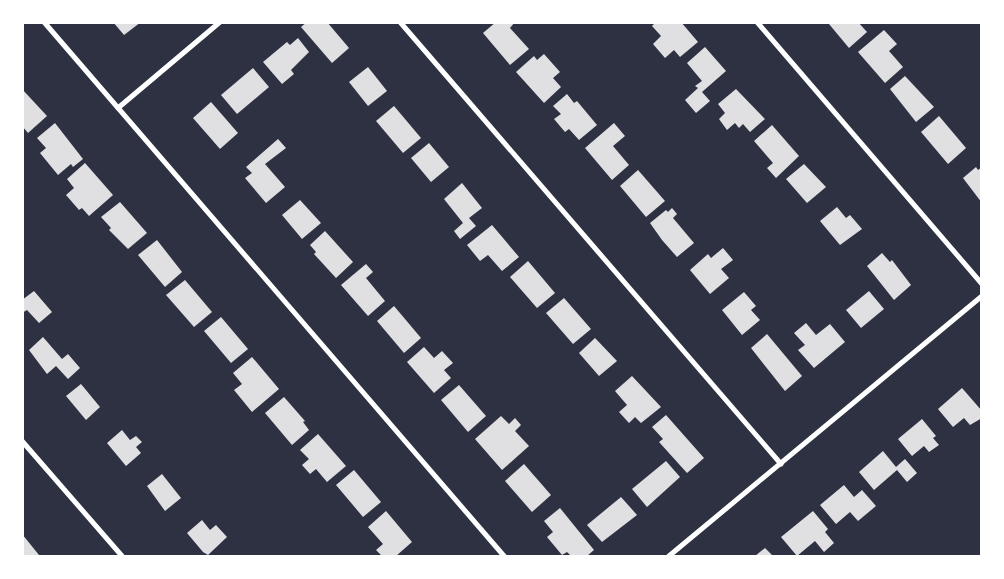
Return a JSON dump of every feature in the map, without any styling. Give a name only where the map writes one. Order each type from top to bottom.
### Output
[{"type":"street","points":[[44,22],[504,556]]},
{"type":"street","points":[[118,108],[220,22]]},
{"type":"street","points":[[400,22],[781,464]]},
{"type":"street","points":[[757,22],[982,284]]},
{"type":"street","points":[[669,556],[982,296]]},
{"type":"street","points":[[22,440],[122,556]]},
{"type":"building","points":[[113,22],[141,22],[124,35]]},
{"type":"building","points":[[307,22],[327,22],[349,48],[332,63],[301,27]]},
{"type":"building","points":[[496,22],[515,22],[510,28],[529,49],[510,65],[483,33]]},
{"type":"building","points":[[656,22],[681,22],[698,42],[680,57],[674,50],[665,58],[653,44],[661,36],[652,26]]},
{"type":"building","points":[[830,22],[858,22],[867,32],[849,48],[829,24]]},
{"type":"building","points":[[884,30],[897,44],[889,51],[903,67],[885,83],[858,52]]},
{"type":"building","points":[[298,38],[309,52],[291,70],[294,74],[282,84],[263,62],[287,42],[290,45]]},
{"type":"building","points":[[705,47],[726,71],[702,92],[710,101],[696,113],[685,100],[698,88],[695,86],[702,81],[687,63]]},
{"type":"building","points":[[544,54],[560,72],[553,78],[561,87],[544,103],[516,72],[534,56],[537,60]]},
{"type":"building","points":[[368,67],[387,91],[368,106],[349,82]]},
{"type":"building","points":[[253,68],[269,87],[237,114],[221,95]]},
{"type":"building","points":[[905,76],[934,107],[916,122],[890,89]]},
{"type":"building","points":[[22,89],[47,116],[28,133],[22,126]]},
{"type":"building","points":[[736,89],[765,119],[750,132],[743,124],[739,128],[735,123],[727,130],[719,119],[725,113],[718,104]]},
{"type":"building","points":[[567,94],[574,103],[577,101],[597,125],[579,140],[569,129],[565,132],[554,119],[561,114],[553,106]]},
{"type":"building","points":[[211,102],[238,133],[220,149],[193,118]]},
{"type":"building","points":[[394,106],[421,138],[403,153],[376,121]]},
{"type":"building","points":[[939,116],[966,148],[948,164],[921,132]]},
{"type":"building","points":[[55,123],[83,159],[73,167],[71,164],[58,175],[40,153],[46,148],[37,138]]},
{"type":"building","points":[[614,123],[625,136],[613,146],[629,165],[612,180],[585,148]]},
{"type":"building","points":[[772,125],[799,156],[776,178],[767,168],[773,163],[754,141]]},
{"type":"building","points":[[278,139],[286,148],[265,164],[285,187],[266,203],[245,178],[252,173],[246,167]]},
{"type":"building","points":[[429,143],[449,167],[431,182],[411,158]]},
{"type":"building","points":[[85,163],[113,195],[89,216],[82,208],[79,210],[66,195],[74,188],[67,179]]},
{"type":"building","points":[[804,164],[826,187],[807,203],[786,179]]},
{"type":"building","points":[[976,167],[978,170],[982,167],[982,203],[963,178]]},
{"type":"building","points":[[638,170],[665,201],[646,217],[620,186]]},
{"type":"building","points":[[462,183],[482,208],[469,218],[476,226],[460,239],[454,231],[463,223],[444,199]]},
{"type":"building","points":[[300,200],[321,223],[302,239],[282,215]]},
{"type":"building","points":[[120,202],[147,233],[128,249],[109,230],[111,228],[101,217]]},
{"type":"building","points":[[837,207],[846,218],[850,215],[862,229],[840,245],[820,221]]},
{"type":"building","points":[[672,208],[677,214],[673,218],[694,243],[677,257],[650,223],[666,210],[668,212]]},
{"type":"building","points":[[492,225],[519,257],[502,271],[488,255],[480,261],[467,245]]},
{"type":"building","points":[[325,231],[353,262],[336,278],[314,254],[316,252],[310,245]]},
{"type":"building","points":[[157,240],[182,272],[165,287],[138,255]]},
{"type":"building","points":[[723,248],[733,260],[721,269],[729,278],[710,294],[690,270],[708,254],[711,258]]},
{"type":"building","points":[[882,253],[890,262],[892,260],[911,285],[894,300],[867,266]]},
{"type":"building","points":[[528,261],[555,293],[537,308],[510,277]]},
{"type":"building","points":[[366,264],[373,272],[366,278],[385,301],[368,316],[341,285]]},
{"type":"building","points":[[185,280],[212,312],[194,327],[166,295]]},
{"type":"building","points":[[34,291],[52,312],[39,323],[27,310],[22,313],[22,300]]},
{"type":"building","points":[[869,291],[884,309],[861,328],[846,310]]},
{"type":"building","points":[[744,292],[756,306],[751,310],[760,320],[742,335],[722,310]]},
{"type":"building","points":[[564,298],[591,329],[573,344],[546,313]]},
{"type":"building","points":[[394,306],[421,338],[404,353],[377,321]]},
{"type":"building","points":[[221,317],[248,349],[231,363],[204,331]]},
{"type":"building","points":[[806,323],[816,335],[830,324],[845,342],[814,368],[798,350],[805,345],[794,333]]},
{"type":"building","points":[[767,334],[802,376],[785,391],[751,348]]},
{"type":"building","points":[[43,337],[62,359],[68,354],[80,368],[68,379],[56,366],[47,374],[29,350]]},
{"type":"building","points":[[595,338],[617,361],[599,376],[579,353]]},
{"type":"building","points":[[424,347],[434,358],[442,351],[453,363],[444,370],[451,378],[434,393],[407,362]]},
{"type":"building","points":[[252,357],[279,389],[252,412],[234,390],[242,384],[233,373]]},
{"type":"building","points":[[632,376],[661,407],[641,423],[635,417],[629,423],[619,412],[627,405],[615,391]]},
{"type":"building","points":[[81,384],[100,407],[86,420],[66,396]]},
{"type":"building","points":[[459,385],[486,416],[468,432],[441,400]]},
{"type":"building","points":[[962,388],[982,411],[982,418],[970,425],[964,418],[953,427],[938,409]]},
{"type":"building","points":[[284,397],[305,421],[303,422],[309,430],[292,445],[265,413]]},
{"type":"building","points":[[666,415],[704,458],[687,473],[659,442],[663,439],[652,427]]},
{"type":"building","points":[[501,416],[509,424],[515,418],[521,425],[515,431],[529,446],[502,470],[475,439]]},
{"type":"building","points":[[922,419],[936,436],[933,438],[939,445],[929,452],[924,446],[912,456],[898,439]]},
{"type":"building","points":[[122,430],[130,440],[136,436],[142,442],[136,447],[141,453],[126,466],[107,443]]},
{"type":"building","points":[[318,434],[346,466],[327,482],[316,469],[310,474],[302,465],[309,459],[300,450]]},
{"type":"building","points":[[883,451],[896,467],[905,459],[917,473],[907,482],[897,470],[874,490],[859,472]]},
{"type":"building","points":[[666,461],[680,477],[647,507],[632,489]]},
{"type":"building","points":[[524,464],[551,495],[532,512],[505,481]]},
{"type":"building","points":[[354,470],[381,502],[363,517],[336,485]]},
{"type":"building","points":[[162,474],[181,498],[165,511],[147,486]]},
{"type":"building","points":[[844,485],[854,497],[862,490],[876,506],[858,521],[850,512],[836,524],[820,505]]},
{"type":"building","points":[[621,497],[637,515],[602,542],[587,525]]},
{"type":"building","points":[[560,508],[594,550],[587,556],[571,556],[567,552],[562,555],[547,537],[553,532],[544,521]]},
{"type":"building","points":[[386,511],[412,542],[396,556],[382,556],[376,550],[383,544],[368,527]]},
{"type":"building","points":[[813,511],[828,529],[825,532],[834,543],[824,552],[815,541],[797,556],[781,537]]},
{"type":"building","points":[[202,520],[210,530],[216,525],[227,537],[208,555],[203,552],[187,533]]},
{"type":"building","points":[[22,534],[39,555],[22,556]]},
{"type":"building","points":[[765,548],[773,556],[755,556]]}]
